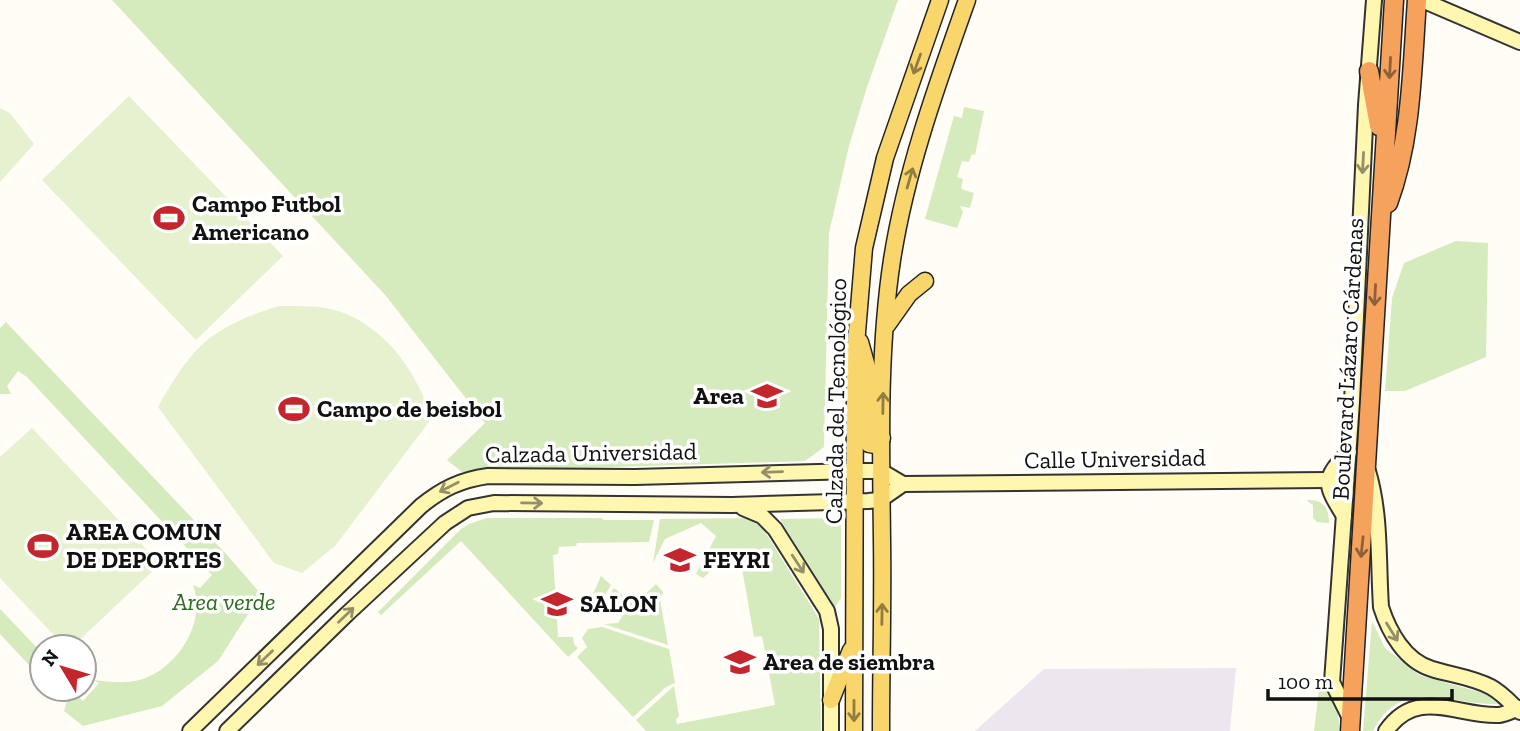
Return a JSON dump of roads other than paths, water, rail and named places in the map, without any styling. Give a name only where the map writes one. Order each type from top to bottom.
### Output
[{"type":"highway","name":"Boulevard Lázaro Cárdenas","points":[[1351,726],[1394,0]]},
{"type":"highway","points":[[1380,224],[1403,155],[1420,0]]},
{"type":"highway","points":[[1369,71],[1385,154]]},
{"type":"main road","name":"Calzada del Tecnológico","points":[[854,731],[856,334],[864,248],[885,158],[940,0]]},
{"type":"main road","name":"Calzada del Tecnológico","points":[[881,731],[880,500],[884,330],[892,260],[903,199],[967,0]]},
{"type":"main road","name":"Boulevard Lázaro Cárdenas","points":[[1351,726],[1332,682],[1349,452],[1374,0]]},
{"type":"main road","points":[[1420,0],[1520,42]]},
{"type":"main road","points":[[884,330],[909,294],[925,281]]},
{"type":"main road","points":[[856,334],[867,367],[867,440],[872,446],[882,438]]},
{"type":"main road","points":[[1344,516],[1329,492],[1328,480],[1334,466],[1349,452]]},
{"type":"main road","points":[[1367,470],[1375,495],[1381,607],[1385,622],[1393,635],[1403,649],[1421,664],[1491,687],[1519,710]]},
{"type":"main road","points":[[880,500],[904,484],[881,471]]},
{"type":"main road","name":"Calzada Universidad","points":[[190,731],[421,506],[438,492],[464,480],[488,475],[635,477],[881,471]]},
{"type":"main road","name":"Calle Universidad","points":[[904,484],[1328,480]]},
{"type":"main road","name":"Calzada Universidad","points":[[227,731],[445,523],[468,508],[494,503],[855,509],[880,500]]},
{"type":"main road","points":[[732,505],[751,510],[769,521],[822,600],[831,629],[831,731]]},
{"type":"main road","points":[[855,509],[870,519],[875,568],[882,575]]},
{"type":"main road","points":[[284,640],[302,658]]},
{"type":"main road","points":[[831,700],[854,641]]},
{"type":"main road","points":[[1386,731],[1397,718],[1432,705],[1502,715],[1519,710]]},
{"type":"place","name":"Campo Futbol Americano","points":[[169,218]]},
{"type":"place","name":"Area","points":[[767,396]]},
{"type":"place","name":"Campo de beisbol","points":[[294,409]]},
{"type":"place","name":"AREA COMUN DE DEPORTES","points":[[43,546]]},
{"type":"place","name":"FEYRI","points":[[680,560]]},
{"type":"place","name":"SALON","points":[[557,604]]},
{"type":"place","name":"Area de siembra","points":[[740,662]]},
{"type":"park label","name":"Area verde","points":[[224,602]]}]
